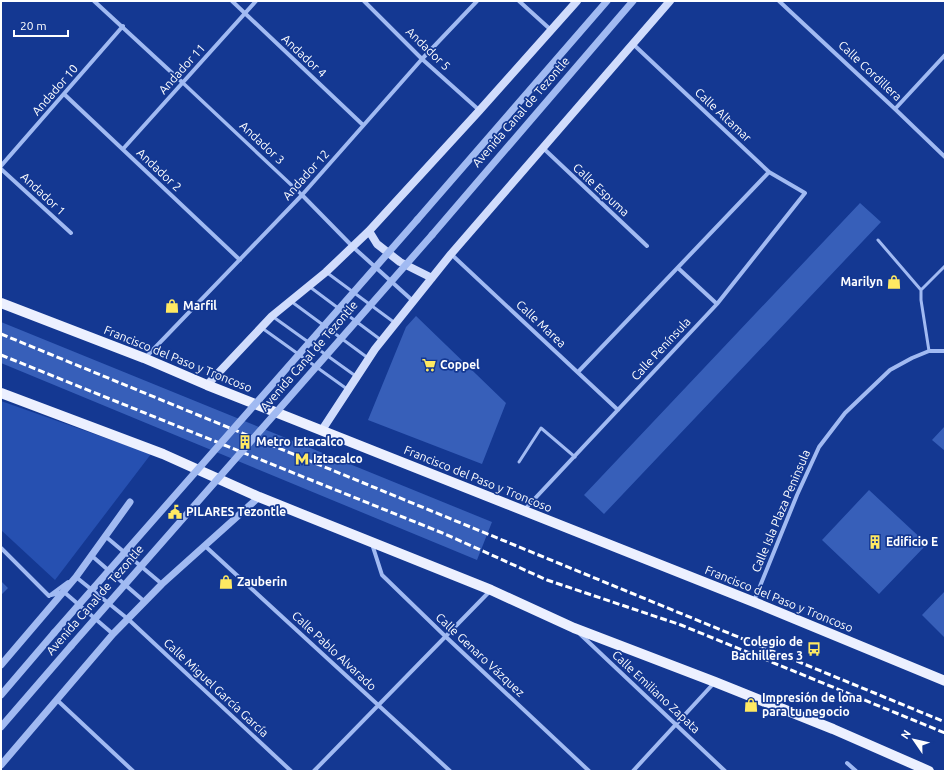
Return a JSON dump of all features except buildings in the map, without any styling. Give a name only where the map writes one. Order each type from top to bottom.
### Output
[{"type":"main road","points":[[207,385],[272,316],[326,272],[369,231],[577,1]]},
{"type":"main road","points":[[322,430],[382,340],[451,254],[542,147],[670,1]]},
{"type":"main road","points":[[369,231],[377,244],[400,262],[432,278]]},
{"type":"main road","name":"Francisco del Paso y Troncoso","points":[[1,303],[144,358],[207,385],[754,602],[945,681]]},
{"type":"main road","points":[[1,393],[163,454],[259,497],[491,590],[574,628],[833,729],[929,771]]},
{"type":"street","name":"Andador 3","points":[[94,1],[123,26],[302,195],[353,247],[413,301]]},
{"type":"street","name":"Andador 4","points":[[232,1],[363,125]]},
{"type":"street","name":"Andador 11","points":[[123,150],[256,1]]},
{"type":"street","name":"Andador 5","points":[[364,1],[422,59],[479,111]]},
{"type":"street","name":"Andador 12","points":[[144,358],[302,195],[422,59],[477,1]]},
{"type":"street","points":[[519,1],[552,30]]},
{"type":"street","name":"Avenida Canal de Tezontle","points":[[1,695],[607,1]]},
{"type":"street","name":"Avenida Canal de Tezontle","points":[[1,727],[432,234],[633,1]]},
{"type":"street","name":"Calle Cordillera","points":[[779,1],[895,109],[945,158]]},
{"type":"street","name":"Andador 10","points":[[1,167],[123,26]]},
{"type":"street","name":"Calle Altamar","points":[[633,44],[769,172],[805,193]]},
{"type":"street","points":[[895,109],[945,55]]},
{"type":"street","name":"Andador 2","points":[[64,94],[240,260]]},
{"type":"street","name":"Calle Espuma","points":[[542,147],[647,246]]},
{"type":"street","name":"Andador 1","points":[[1,167],[71,234]]},
{"type":"street","points":[[578,372],[769,172]]},
{"type":"street","name":"Calle Península","points":[[523,511],[717,304],[805,193]]},
{"type":"street","name":"Calle Marea","points":[[451,254],[618,410]]},
{"type":"street","points":[[678,268],[717,304]]},
{"type":"street","name":"Calle Isla Plaza Peninsula","points":[[754,602],[797,495],[819,447],[845,414],[890,370],[929,351],[945,351]]},
{"type":"street","points":[[1,765],[113,634],[162,584],[259,497]]},
{"type":"street","points":[[1,664],[76,577],[130,502]]},
{"type":"street","points":[[106,536],[162,584]]},
{"type":"street","name":"Calle Genaro Vázquez","points":[[372,543],[382,575],[589,771]]},
{"type":"street","name":"Calle Pablo Alvarado","points":[[205,546],[450,771]]},
{"type":"street","points":[[1,548],[49,596]]},
{"type":"street","points":[[92,556],[144,602]]},
{"type":"street","points":[[49,596],[76,577]]},
{"type":"street","name":"Calle Miguel García García","points":[[76,577],[128,619],[291,771]]},
{"type":"street","points":[[314,771],[491,590]]},
{"type":"street","points":[[49,596],[64,592]]},
{"type":"street","points":[[64,592],[113,634]]},
{"type":"street","name":"Calle Emiliano Zapata","points":[[574,628],[725,771]]},
{"type":"street","points":[[633,771],[715,682]]},
{"type":"street","points":[[57,700],[133,771]]},
{"type":"street","points":[[847,763],[856,771]]},
{"type":"lane","points":[[878,240],[921,290],[921,300],[929,351]]},
{"type":"lane","points":[[921,290],[945,266]]},
{"type":"lane","points":[[326,272],[395,324]]},
{"type":"lane","points":[[309,286],[382,340]]},
{"type":"lane","points":[[291,301],[369,358]]},
{"type":"lane","points":[[272,316],[357,377]]},
{"type":"lane","points":[[262,328],[348,390]]},
{"type":"lane","points":[[519,462],[541,428],[574,457]]},
{"type":"shaded area","points":[[1,401],[151,454],[55,580],[1,530]]},
{"type":"railway","points":[[1,334],[945,722]]},
{"type":"railway","points":[[1,355],[445,534],[547,580],[681,625],[945,733]]},
{"type":"place","name":"Marilyn","points":[[894,282]]},
{"type":"place","name":"Marfil","points":[[172,306]]},
{"type":"place","name":"Coppel","points":[[429,365]]},
{"type":"place","name":"Metro Iztacalco","points":[[245,442]]},
{"type":"place","name":"Iztacalco","points":[[302,459]]},
{"type":"place","name":"PILARES Tezontle","points":[[175,512]]},
{"type":"place","name":"Edificio E","points":[[875,542]]},
{"type":"place","name":"Zauberin","points":[[226,582]]},
{"type":"place","name":"Colegio de Bachilleres 3","points":[[814,649]]},
{"type":"place","name":"Impresión de lona para tu negocio","points":[[751,705]]}]
